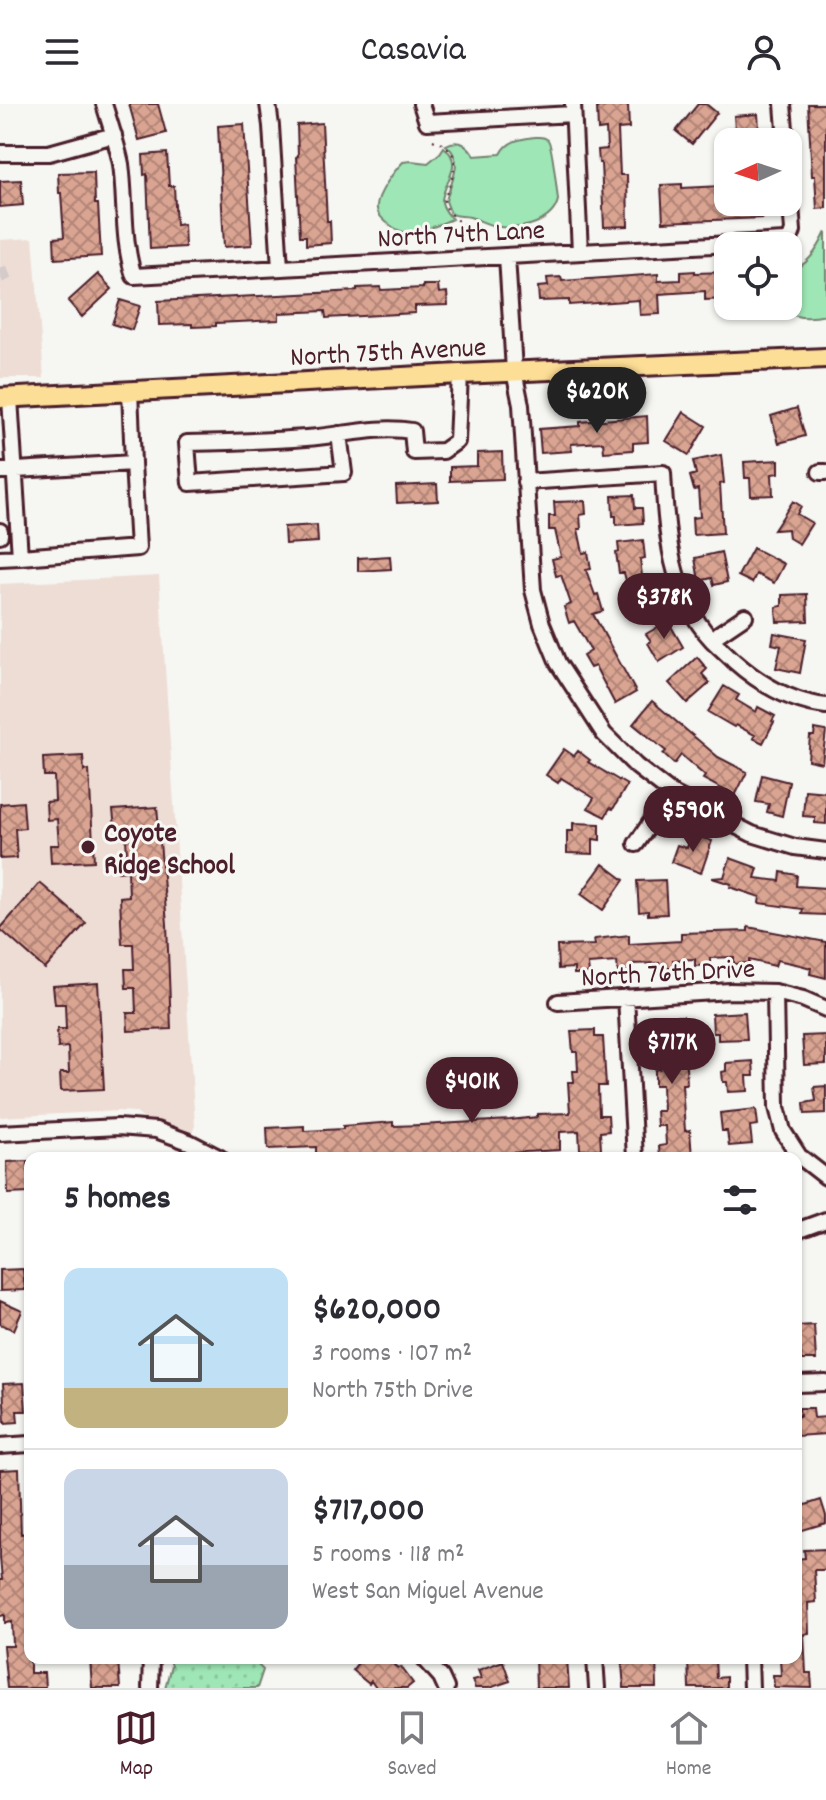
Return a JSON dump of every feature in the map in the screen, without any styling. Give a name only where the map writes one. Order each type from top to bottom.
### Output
[{"type":"main road","name":"North 75th Avenue","points":[[5,398],[826,358]]},
{"type":"street","points":[[0,153],[49,153],[114,135],[104,104]]},
{"type":"street","points":[[268,104],[280,268]]},
{"type":"street","points":[[421,104],[427,122],[573,109],[580,252]]},
{"type":"street","points":[[783,104],[785,128]]},
{"type":"street","name":"North 74th Lane","points":[[114,135],[121,165],[128,258],[134,276],[790,239],[792,216]]},
{"type":"street","points":[[507,256],[533,590],[542,624],[558,663],[604,734],[636,766],[671,793],[752,834],[795,847],[826,851]]},
{"type":"street","points":[[339,434],[344,473],[190,483],[187,443],[307,438],[339,434],[394,428],[412,431],[414,452],[443,451],[457,441],[460,374]]},
{"type":"street","points":[[0,558],[138,548],[130,391]]},
{"type":"street","points":[[5,398],[7,471],[20,557]]},
{"type":"street","points":[[7,471],[133,463]]},
{"type":"street","points":[[525,482],[663,473],[666,527],[677,579],[689,608],[711,639],[755,679],[791,698],[826,706]]},
{"type":"street","points":[[711,639],[745,616]]},
{"type":"street","points":[[636,844],[671,793]]},
{"type":"street","name":"North 76th Drive","points":[[558,1002],[730,991],[775,992],[826,1009]]},
{"type":"street","points":[[775,992],[777,1107],[783,1131],[796,1152]]},
{"type":"street","points":[[626,997],[635,1152]]},
{"type":"street","points":[[0,1133],[118,1127],[156,1130],[208,1152]]},
{"type":"street","points":[[802,1158],[826,1177]]},
{"type":"street","points":[[802,1229],[826,1220]]},
{"type":"street","points":[[802,1384],[826,1383]]},
{"type":"street","points":[[0,1446],[24,1444]]},
{"type":"street","points":[[150,1688],[151,1664]]},
{"type":"street","points":[[429,1664],[446,1688]]},
{"type":"street","points":[[595,1664],[597,1688]]},
{"type":"street","points":[[750,1664],[751,1688]]},
{"type":"path","points":[[433,140],[448,147],[454,157],[453,174],[444,201],[449,213],[485,237]]},
{"type":"shaded area","points":[[33,238],[44,378],[0,378],[0,240]]},
{"type":"shaded area","name":"Coyote Ridge School","points":[[159,576],[195,1126],[192,1133],[144,1119],[135,1112],[118,1111],[0,1117],[0,584]]},
{"type":"green space","points":[[542,137],[550,144],[558,200],[550,214],[526,226],[508,228],[451,214],[446,201],[456,165],[452,151],[446,145],[455,142],[463,144],[474,156],[501,154],[511,143]]},
{"type":"green space","points":[[444,147],[453,161],[453,168],[442,202],[452,219],[414,232],[399,231],[378,213],[380,195],[403,162],[428,163]]},
{"type":"green space","points":[[826,232],[826,315],[802,317],[802,265]]},
{"type":"green space","points":[[257,1664],[263,1670],[257,1688],[165,1688],[171,1666]]},
{"type":"building","points":[[129,104],[158,104],[166,133],[139,140]]},
{"type":"building","points":[[698,104],[706,104],[717,113],[692,144],[676,131]]},
{"type":"building","points":[[808,104],[826,104],[826,208],[817,209]]},
{"type":"building","points":[[628,105],[629,128],[618,129],[620,175],[627,175],[628,226],[604,227],[598,150],[607,149],[606,129],[598,130],[597,107]]},
{"type":"building","points":[[758,114],[759,128],[735,128],[734,116]]},
{"type":"building","points":[[322,123],[331,243],[306,245],[306,236],[300,236],[297,125]]},
{"type":"building","points":[[244,124],[252,245],[224,247],[218,126]]},
{"type":"building","points":[[167,153],[169,186],[174,186],[176,225],[184,224],[185,247],[150,249],[147,174],[144,175],[143,155]]},
{"type":"building","points":[[94,172],[101,256],[55,259],[54,238],[64,237],[58,173]]},
{"type":"building","points":[[21,180],[23,205],[0,207],[0,181]]},
{"type":"building","points":[[682,184],[682,188],[714,186],[714,216],[763,218],[663,222],[661,185]]},
{"type":"building","points":[[681,272],[714,272],[714,300],[705,300],[705,291],[659,294],[660,314],[640,315],[639,300],[569,305],[569,300],[539,301],[538,287],[548,286],[547,278],[561,277],[562,281],[658,274],[658,281],[681,280]]},
{"type":"building","points":[[98,274],[112,289],[82,317],[68,301]]},
{"type":"building","points":[[423,285],[438,285],[439,293],[447,292],[448,305],[415,306],[415,313],[326,318],[325,311],[279,313],[279,320],[192,327],[192,324],[159,325],[158,301],[357,291],[357,288],[423,288]]},
{"type":"building","points":[[120,300],[140,306],[132,330],[112,324]]},
{"type":"building","points":[[797,408],[805,436],[779,443],[771,416]]},
{"type":"building","points":[[684,412],[706,426],[689,455],[666,441]]},
{"type":"building","points":[[647,416],[648,442],[633,443],[633,450],[604,452],[603,442],[571,444],[572,451],[541,453],[539,429]]},
{"type":"building","points":[[502,452],[503,479],[450,481],[450,467],[477,466],[477,453]]},
{"type":"building","points":[[721,455],[723,533],[693,535],[692,518],[700,517],[698,489],[694,490],[690,476],[696,474],[693,461]]},
{"type":"building","points":[[779,460],[779,473],[772,474],[773,495],[751,496],[750,478],[745,478],[744,462]]},
{"type":"building","points":[[437,484],[438,501],[397,503],[396,486]]},
{"type":"building","points":[[634,495],[635,508],[642,508],[643,523],[616,525],[612,496]]},
{"type":"building","points":[[585,501],[586,514],[580,515],[581,529],[578,529],[583,553],[588,552],[591,569],[586,570],[603,611],[593,614],[636,692],[615,704],[595,666],[590,668],[583,656],[591,651],[574,621],[569,623],[564,607],[571,604],[561,575],[556,576],[552,559],[561,557],[555,530],[549,530],[549,516],[555,516],[554,502]]},
{"type":"building","points":[[793,501],[801,506],[797,514],[812,523],[799,544],[789,538],[788,529],[774,530]]},
{"type":"building","points":[[317,525],[318,542],[285,544],[284,527]]},
{"type":"building","points":[[643,540],[645,558],[640,559],[643,584],[651,582],[659,612],[632,619],[627,600],[631,599],[624,573],[619,573],[616,553],[619,552],[618,543]]},
{"type":"building","points":[[753,548],[784,564],[774,583],[756,574],[752,583],[738,576]]},
{"type":"building","points":[[721,552],[727,582],[714,585],[712,578],[699,581],[695,558]]},
{"type":"building","points":[[390,556],[391,569],[358,571],[358,558]]},
{"type":"building","points":[[807,594],[808,621],[777,622],[776,607],[782,606],[782,595]]},
{"type":"building","points":[[668,621],[683,647],[659,662],[646,634]]},
{"type":"building","points":[[774,633],[806,639],[800,673],[776,668],[781,646],[772,644]]},
{"type":"building","points":[[697,657],[707,669],[702,674],[710,683],[687,703],[669,683]]},
{"type":"building","points":[[724,686],[739,695],[736,700],[756,712],[758,707],[775,716],[763,743],[753,738],[755,735],[708,712]]},
{"type":"building","points":[[652,701],[718,757],[747,772],[735,796],[703,779],[705,776],[681,755],[674,764],[663,754],[666,751],[633,724]]},
{"type":"building","points":[[815,729],[826,731],[822,763],[808,760],[810,736],[814,736]]},
{"type":"building","points":[[564,749],[574,756],[578,751],[590,760],[588,762],[627,785],[605,817],[588,808],[594,798],[561,778],[558,783],[546,775]]},
{"type":"building","points":[[83,756],[84,771],[89,770],[94,861],[51,863],[50,845],[59,845],[57,819],[47,820],[46,802],[55,801],[54,776],[44,776],[43,758]]},
{"type":"building","points":[[762,775],[789,782],[782,816],[767,812],[769,804],[756,802]]},
{"type":"building","points":[[805,790],[826,792],[826,824],[815,823],[815,817],[803,816]]},
{"type":"building","points":[[23,802],[25,828],[15,829],[17,858],[0,859],[0,804]]},
{"type":"building","points":[[157,807],[167,924],[171,1029],[128,1031],[127,1013],[136,1013],[135,988],[126,988],[125,969],[134,969],[133,944],[122,944],[120,897],[129,896],[128,871],[118,872],[117,854],[127,853],[125,827],[115,828],[113,810]]},
{"type":"building","points":[[573,823],[600,824],[600,840],[593,839],[593,854],[567,853],[567,831],[573,831]]},
{"type":"building","points":[[691,834],[712,841],[701,873],[671,862],[677,845],[687,848]]},
{"type":"building","points":[[730,858],[758,868],[755,878],[780,881],[781,872],[797,875],[796,886],[826,888],[826,915],[802,914],[803,909],[759,903],[760,897],[712,878],[724,877]]},
{"type":"building","points":[[603,864],[624,880],[603,910],[581,894]]},
{"type":"building","points":[[665,880],[667,914],[639,912],[637,881]]},
{"type":"building","points":[[40,883],[86,923],[45,969],[0,929]]},
{"type":"building","points":[[748,927],[826,942],[826,978],[810,974],[811,968],[800,965],[777,960],[775,966],[749,960],[749,963],[734,964],[734,957],[710,958],[710,965],[695,966],[695,959],[673,960],[674,968],[659,968],[659,963],[631,964],[631,971],[618,972],[617,962],[588,964],[589,974],[574,974],[574,968],[558,969],[557,946],[595,945],[594,939],[629,935],[629,944],[681,941],[681,933],[748,931]]},
{"type":"building","points":[[98,983],[104,1089],[61,1091],[60,1073],[69,1073],[68,1047],[58,1048],[57,1029],[66,1029],[65,1004],[55,1004],[53,986]]},
{"type":"building","points":[[745,1012],[747,1039],[718,1040],[718,1033],[713,1033],[712,1014]]},
{"type":"building","points":[[683,1016],[687,1084],[682,1084],[685,1131],[690,1130],[692,1152],[660,1152],[659,1146],[666,1145],[665,1126],[657,1126],[656,1111],[663,1111],[662,1085],[655,1085],[655,1070],[660,1069],[659,1048],[652,1048],[651,1032],[658,1032],[657,1017]]},
{"type":"building","points":[[595,1030],[595,1037],[603,1037],[606,1086],[598,1086],[599,1115],[608,1115],[609,1131],[600,1132],[601,1149],[580,1150],[579,1131],[560,1132],[560,1150],[316,1152],[316,1147],[268,1149],[267,1128],[304,1126],[304,1131],[393,1122],[393,1126],[421,1125],[570,1113],[568,1082],[574,1082],[573,1071],[578,1071],[571,1031]]},
{"type":"building","points":[[826,1035],[826,1064],[804,1065],[802,1036]]},
{"type":"building","points":[[753,1061],[754,1076],[747,1076],[748,1091],[728,1092],[722,1072],[726,1071],[726,1063]]},
{"type":"building","points":[[826,1086],[826,1113],[805,1114],[804,1103],[816,1101],[814,1087]]},
{"type":"building","points":[[756,1109],[758,1125],[750,1126],[752,1144],[729,1146],[727,1131],[722,1131],[720,1113]]},
{"type":"building","points":[[24,1161],[24,1193],[8,1194],[7,1162]]},
{"type":"building","points":[[23,1269],[24,1290],[0,1291],[0,1270]]},
{"type":"building","points":[[0,1301],[22,1311],[14,1330],[0,1324]]},
{"type":"building","points":[[814,1325],[816,1360],[802,1360],[802,1326]]},
{"type":"building","points":[[24,1383],[24,1411],[17,1411],[18,1422],[5,1423],[3,1384]]},
{"type":"building","points":[[802,1408],[813,1408],[814,1418],[826,1417],[826,1434],[802,1436]]},
{"type":"building","points":[[19,1469],[21,1534],[24,1533],[24,1664],[30,1664],[30,1673],[44,1673],[45,1688],[7,1688],[3,1646],[13,1646],[12,1622],[5,1623],[5,1615],[0,1616],[0,1470]]},
{"type":"building","points":[[821,1500],[826,1523],[802,1530],[802,1506]]},
{"type":"building","points":[[826,1549],[826,1570],[814,1570],[816,1602],[808,1603],[809,1633],[804,1634],[806,1673],[811,1673],[812,1688],[774,1687],[773,1675],[781,1675],[780,1664],[802,1664],[804,1550]]},
{"type":"building","points":[[90,1664],[118,1664],[120,1688],[92,1688]]},
{"type":"building","points":[[357,1664],[394,1664],[401,1667],[413,1683],[407,1688],[376,1688],[371,1681],[369,1684],[352,1670]]},
{"type":"building","points":[[504,1664],[510,1681],[489,1688],[475,1688],[472,1680],[481,1678],[478,1670]]},
{"type":"building","points":[[535,1664],[567,1664],[569,1688],[536,1688]]},
{"type":"building","points":[[622,1664],[656,1664],[657,1688],[624,1688]]},
{"type":"building","points":[[688,1664],[715,1664],[716,1678],[726,1677],[726,1688],[689,1688]]},
{"type":"tunnel","points":[[0,276],[9,272]]},
{"type":"place","name":"Coyote Ridge School","points":[[88,847]]}]
